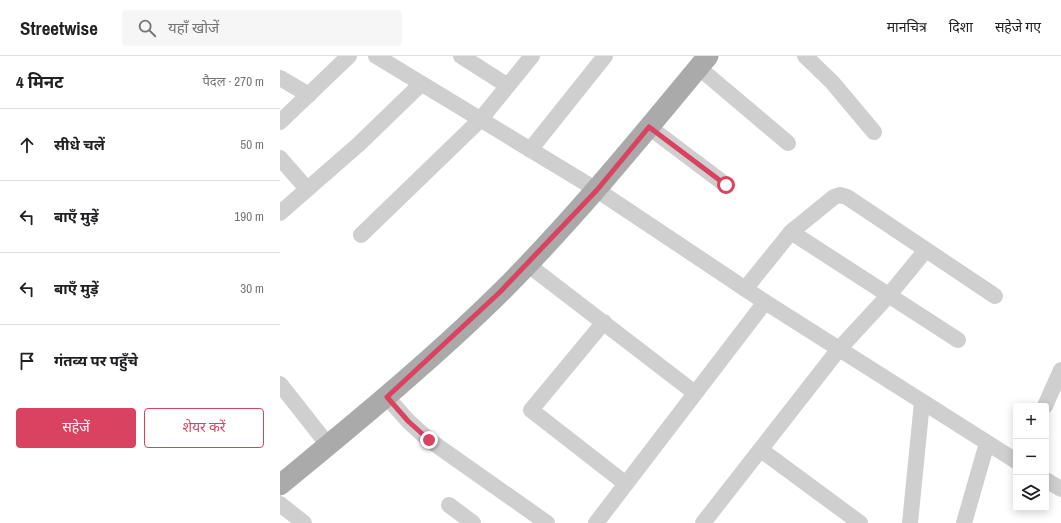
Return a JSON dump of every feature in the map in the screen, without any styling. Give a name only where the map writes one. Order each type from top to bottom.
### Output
[{"type":"main road","points":[[280,485],[387,397],[500,292],[597,190],[703,62]]},
{"type":"street","points":[[280,122],[349,56]]},
{"type":"street","points":[[376,56],[597,190],[765,302],[1013,459]]},
{"type":"street","points":[[461,56],[508,86]]},
{"type":"street","points":[[361,235],[480,120],[532,56]]},
{"type":"street","points":[[530,150],[605,56]]},
{"type":"street","points":[[805,56],[832,82],[874,132]]},
{"type":"street","points":[[703,62],[788,143]]},
{"type":"street","points":[[280,78],[309,95]]},
{"type":"street","points":[[280,213],[359,144],[421,84]]},
{"type":"street","points":[[649,127],[726,185]]},
{"type":"street","points":[[280,158],[308,189]]},
{"type":"street","points":[[745,289],[792,232],[834,197],[840,195],[847,197],[995,296]]},
{"type":"street","points":[[792,232],[958,340]]},
{"type":"street","points":[[709,521],[838,349],[889,295],[926,250]]},
{"type":"street","points":[[527,264],[695,393]]},
{"type":"street","points":[[596,523],[765,302]]},
{"type":"street","points":[[604,322],[531,410],[626,484]]},
{"type":"street","points":[[1046,403],[1061,370]]},
{"type":"street","points":[[280,384],[328,446]]},
{"type":"street","points":[[387,397],[408,421],[429,440],[547,523]]},
{"type":"street","points":[[910,523],[922,402]]},
{"type":"street","points":[[964,523],[987,443]]},
{"type":"street","points":[[761,450],[860,523]]},
{"type":"street","points":[[1049,482],[1061,489]]},
{"type":"street","points":[[280,504],[304,523]]},
{"type":"street","points":[[449,505],[473,523]]},
{"type":"route","points":[[429,440],[408,421],[387,397],[500,292],[597,190],[649,127],[726,185]]}]
